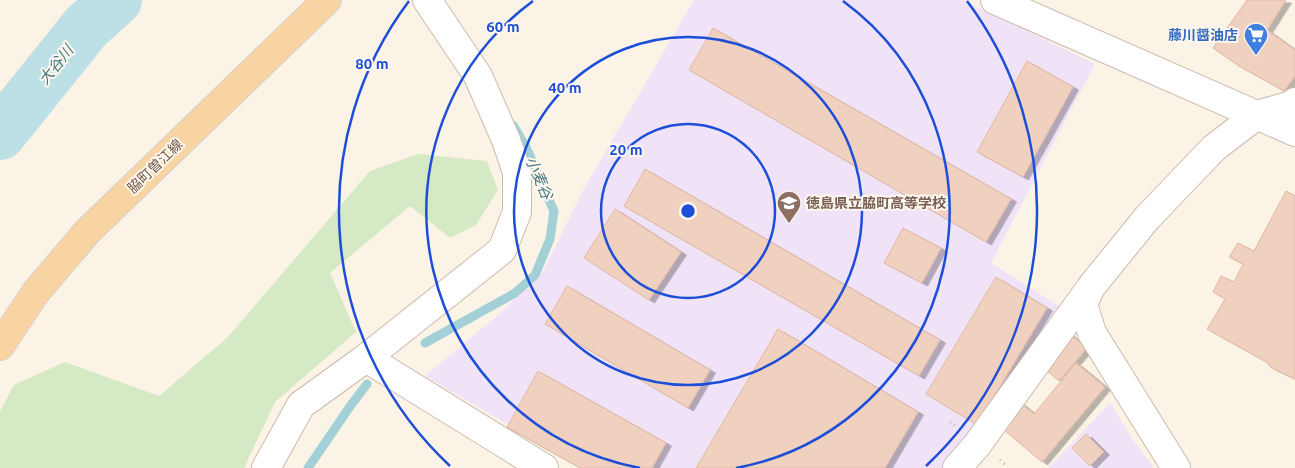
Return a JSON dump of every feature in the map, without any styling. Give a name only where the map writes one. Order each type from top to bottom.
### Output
[{"type":"main road","name":"脇町曽江線","points":[[0,346],[36,292],[87,232],[328,0]]},
{"type":"street","points":[[266,468],[301,405],[366,358],[502,250],[517,212],[516,172],[506,140],[478,76],[427,0]]},
{"type":"street","points":[[995,0],[1295,132]]},
{"type":"street","points":[[957,468],[977,445],[1091,287],[1147,218],[1214,148],[1258,115],[1292,105],[1295,102]]},
{"type":"street","points":[[1091,287],[1083,304],[1092,333],[1176,468]]},
{"type":"street","points":[[366,358],[544,468]]},
{"type":"shaded area","name":"徳島県立脇町高等学校","points":[[694,0],[963,0],[1095,64],[991,263],[1062,308],[945,468],[582,468],[425,376],[499,314],[542,273],[586,185]]},
{"type":"shaded area","points":[[1110,403],[1154,468],[1048,468]]},
{"type":"green space","points":[[418,154],[487,161],[498,190],[476,225],[450,238],[410,206],[330,273],[356,332],[275,402],[244,468],[0,468],[0,411],[14,385],[65,362],[159,396],[228,337],[370,171]]},
{"type":"building","points":[[1247,0],[1286,0],[1267,30],[1295,50],[1295,76],[1284,91],[1239,66],[1213,48]]},
{"type":"building","points":[[713,28],[1011,199],[986,242],[689,70]]},
{"type":"building","points":[[1027,61],[1073,87],[1023,177],[977,152]]},
{"type":"building","points":[[645,169],[940,340],[919,376],[624,206]]},
{"type":"building","points":[[1286,191],[1295,196],[1295,379],[1270,367],[1268,363],[1207,329],[1225,299],[1213,292],[1221,276],[1234,282],[1243,264],[1229,257],[1238,243],[1254,251]]},
{"type":"building","points":[[615,209],[681,252],[649,300],[584,258]]},
{"type":"building","points":[[903,228],[941,248],[922,283],[884,263]]},
{"type":"building","points":[[996,277],[1047,308],[977,425],[926,394]]},
{"type":"building","points":[[567,286],[710,370],[688,408],[545,324]]},
{"type":"building","points":[[778,329],[918,412],[885,468],[696,468]]},
{"type":"building","points":[[1067,332],[1087,348],[1059,381],[1040,365]]},
{"type":"building","points":[[1076,363],[1105,387],[1042,462],[998,425],[1018,401],[1034,414]]},
{"type":"building","points":[[538,371],[666,443],[652,468],[580,468],[507,427]]},
{"type":"building","points":[[1086,434],[1104,452],[1090,466],[1072,448]]},
{"type":"waterway","name":"大谷川","points":[[0,134],[86,27],[116,0]]},
{"type":"waterway","name":"小麦谷","points":[[425,343],[515,293],[535,275],[550,239],[554,211],[526,147],[513,125]]},
{"type":"waterway","name":"小麦谷","points":[[308,468],[367,384]]},
{"type":"place","name":"藤川醤油店","points":[[1256,56]]},
{"type":"place","name":"徳島県立脇町高等学校","points":[[789,224]]}]
